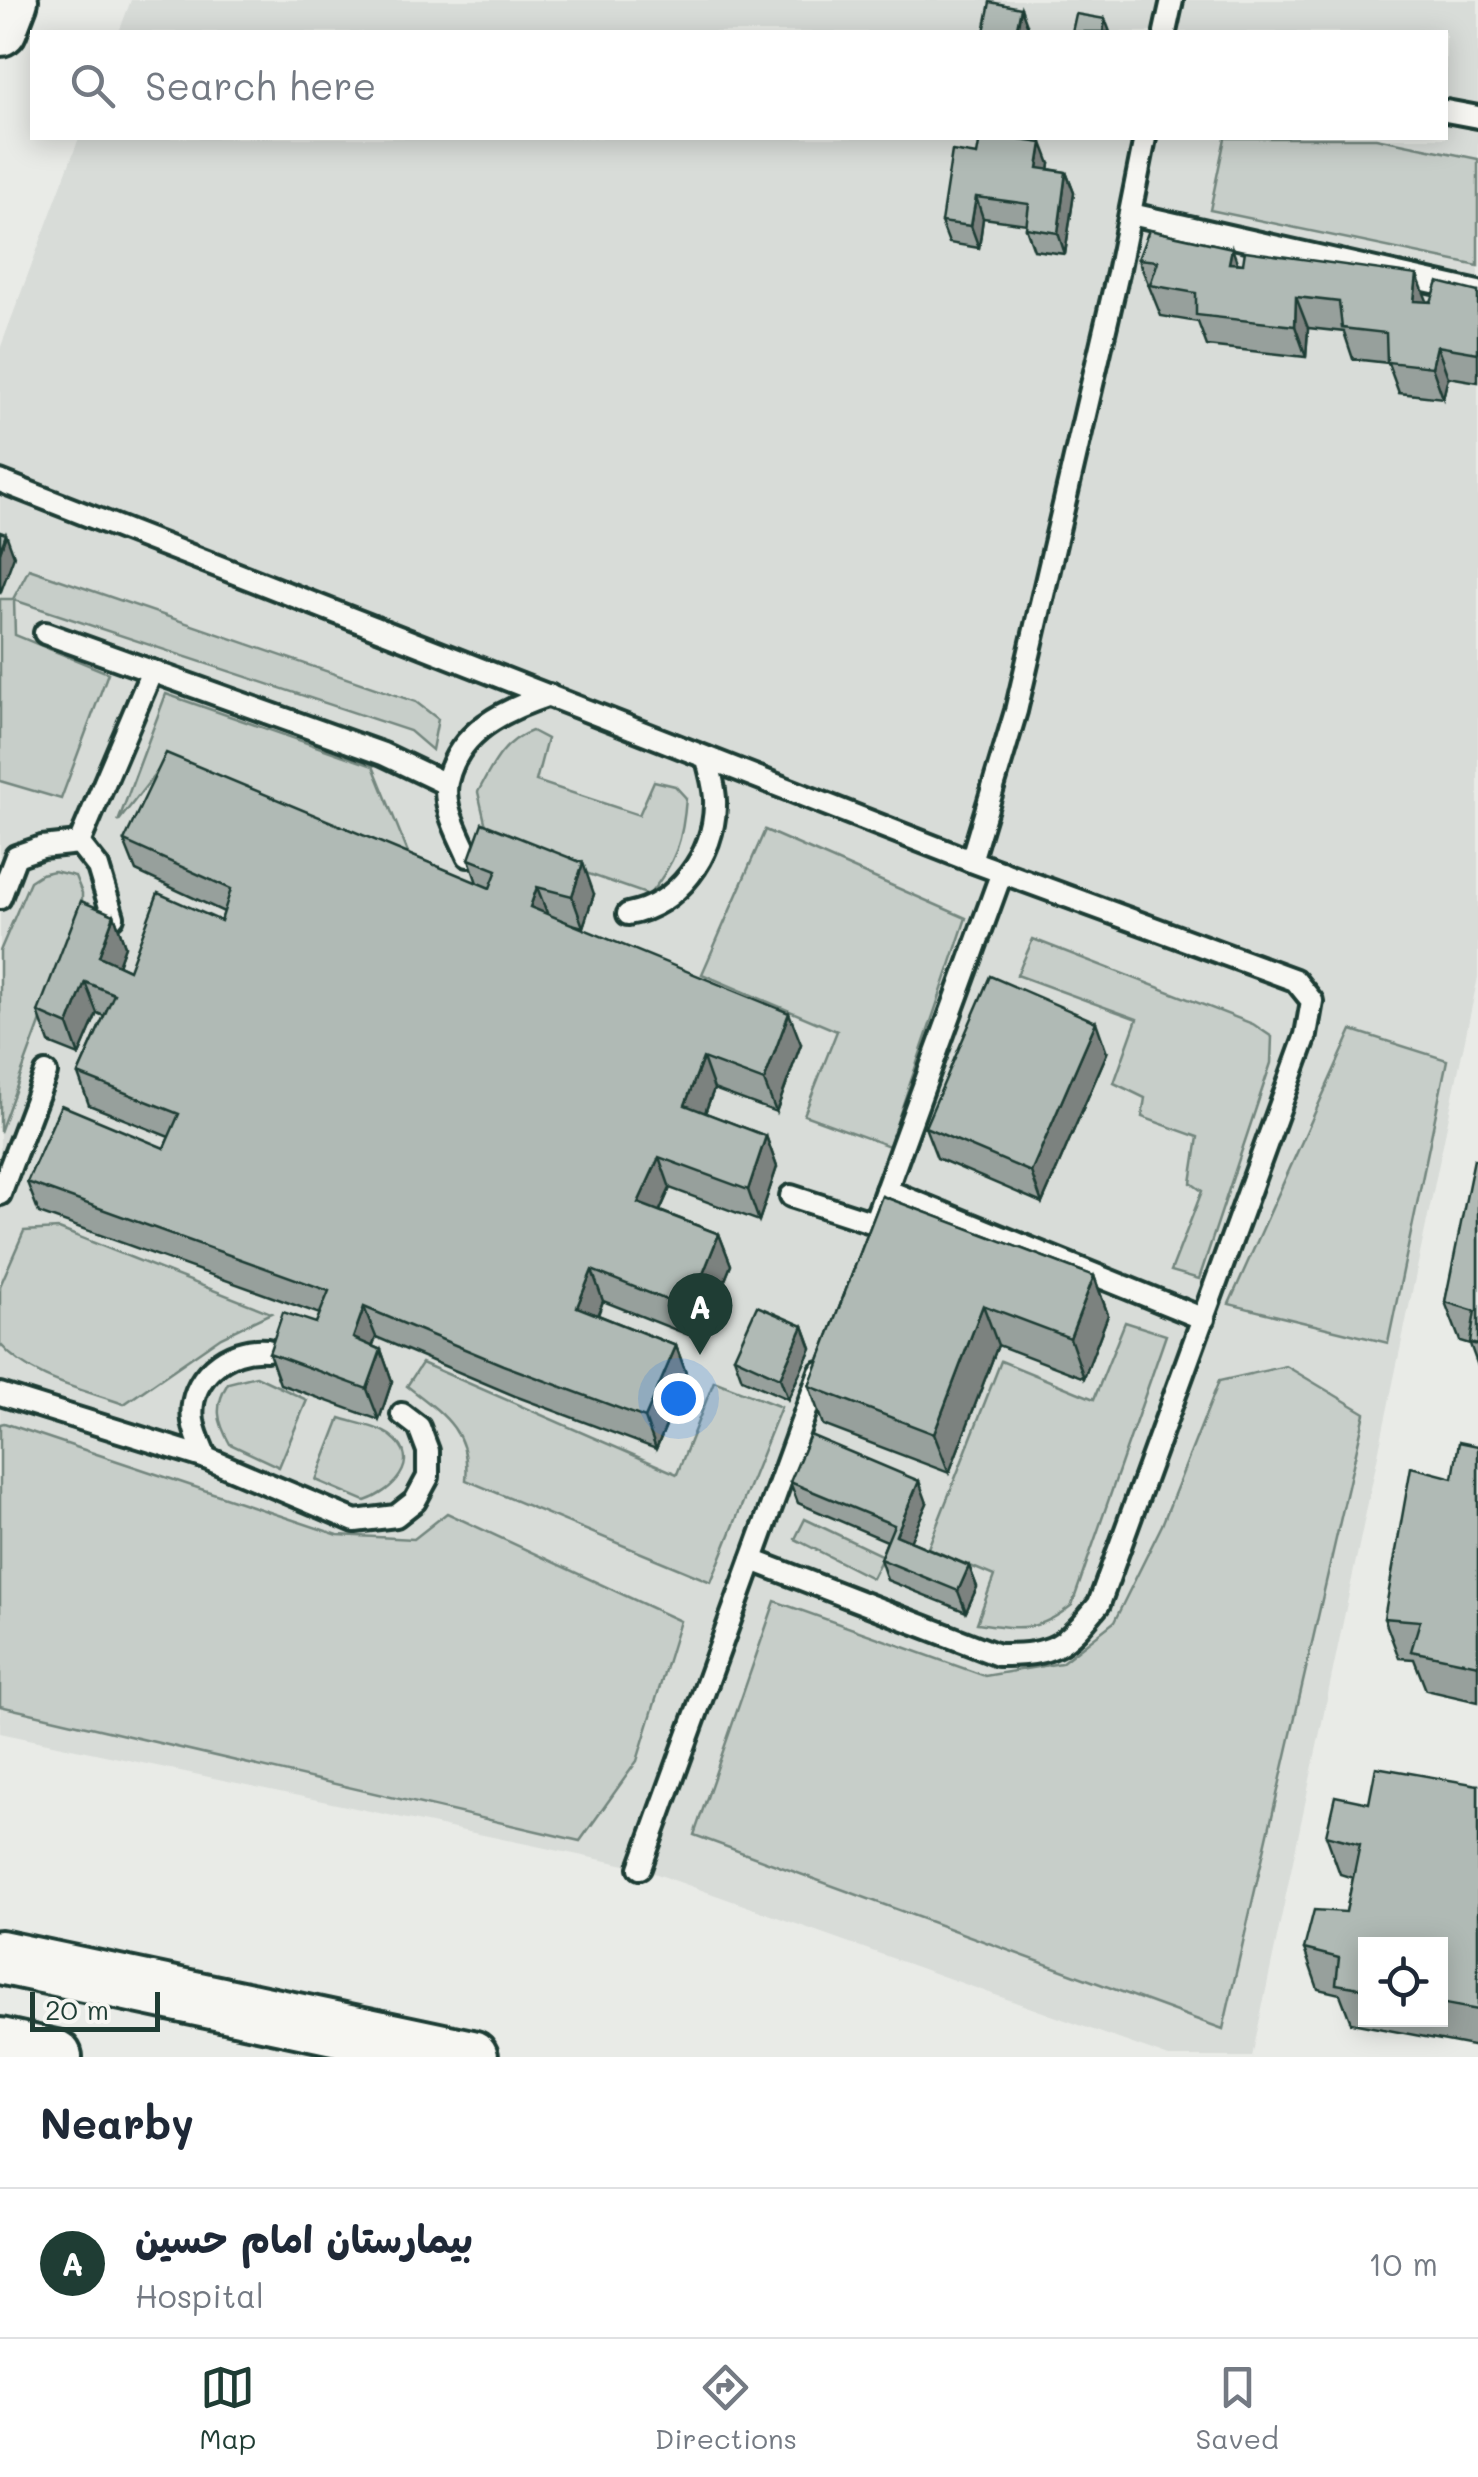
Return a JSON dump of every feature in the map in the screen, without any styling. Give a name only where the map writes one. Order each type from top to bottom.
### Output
[{"type":"main road","points":[[0,29],[11,0]]},
{"type":"main road","points":[[0,1957],[471,2057]]},
{"type":"main road","points":[[0,2045],[55,2057]]},
{"type":"lane","points":[[1165,30],[1172,0]]},
{"type":"lane","points":[[1448,110],[1478,117]]},
{"type":"lane","points":[[971,861],[1016,711],[1145,140]]},
{"type":"lane","points":[[1131,214],[1478,292]]},
{"type":"lane","points":[[0,481],[971,861],[1294,980],[1312,1000],[1306,1034],[1099,1604],[1070,1640],[1036,1655],[998,1655],[752,1560]]},
{"type":"lane","points":[[44,633],[384,754],[446,784]]},
{"type":"lane","points":[[79,843],[152,671]]},
{"type":"lane","points":[[468,856],[451,817],[446,784],[462,750],[483,725],[510,708],[549,696]]},
{"type":"lane","points":[[628,914],[647,910],[680,887],[713,836],[716,801],[707,758]]},
{"type":"lane","points":[[0,898],[16,856],[42,847],[79,843]]},
{"type":"lane","points":[[79,843],[98,867],[114,917]]},
{"type":"lane","points":[[791,1196],[871,1232],[1002,872]]},
{"type":"lane","points":[[0,1194],[46,1074]]},
{"type":"lane","points":[[886,1190],[1204,1319]]},
{"type":"lane","points":[[206,1458],[192,1418],[194,1393],[208,1372],[228,1356],[248,1348],[267,1350]]},
{"type":"lane","points":[[640,1868],[826,1354]]},
{"type":"lane","points":[[0,1394],[206,1458],[355,1522],[396,1516],[415,1501],[428,1478],[428,1451],[419,1427],[402,1414]]},
{"type":"shaded area","points":[[131,0],[1478,0],[1478,977],[1252,2057],[1169,2057],[640,1868],[0,1733],[0,349],[78,140],[1448,140],[1448,30],[120,30]]},
{"type":"shaded area","points":[[1225,140],[1386,140],[1478,159],[1478,266],[1210,210]]},
{"type":"shaded area","points":[[29,569],[416,702],[438,719],[432,750],[410,731],[14,600],[15,635],[108,673],[61,799],[0,781],[0,599],[13,599]]},
{"type":"shaded area","points":[[166,694],[373,766],[413,865],[160,768],[118,822]]},
{"type":"shaded area","points":[[532,731],[547,739],[536,781],[639,815],[654,781],[675,786],[686,798],[676,850],[649,895],[494,841],[478,792],[506,748]]},
{"type":"shaded area","points":[[765,830],[966,918],[889,1146],[804,1115],[837,1031],[702,974]]},
{"type":"shaded area","points":[[54,871],[75,876],[82,893],[82,908],[0,1132],[0,951],[30,881]]},
{"type":"shaded area","points":[[1033,939],[1253,1024],[1272,1037],[1271,1063],[1199,1279],[1171,1271],[1202,1191],[1191,1183],[1198,1137],[1142,1117],[1145,1098],[1114,1083],[1137,1019],[1017,975]]},
{"type":"shaded area","points":[[1352,1030],[1447,1060],[1388,1343],[1229,1304]]},
{"type":"shaded area","points":[[59,1229],[271,1313],[221,1337],[124,1404],[57,1382],[26,1366],[0,1344],[0,1286],[24,1231]]},
{"type":"shaded area","points":[[1125,1322],[1166,1335],[1072,1605],[1028,1627],[977,1623],[994,1576],[928,1548],[1001,1361],[1094,1399]]},
{"type":"shaded area","points":[[422,1363],[677,1474],[714,1381],[781,1407],[711,1582],[466,1480],[464,1448],[459,1436],[442,1415],[407,1386]]},
{"type":"shaded area","points":[[1286,1366],[1365,1413],[1223,2029],[694,1835],[775,1601],[985,1676],[1061,1663],[1114,1622],[1162,1525],[1219,1381]]},
{"type":"shaded area","points":[[256,1376],[307,1400],[279,1467],[230,1444],[220,1421],[219,1406],[228,1383]]},
{"type":"shaded area","points":[[340,1418],[387,1434],[405,1456],[404,1466],[393,1484],[365,1501],[316,1480]]},
{"type":"shaded area","points":[[0,1424],[338,1535],[414,1539],[447,1513],[680,1621],[637,1761],[580,1841],[0,1706]]},
{"type":"shaded area","points":[[805,1519],[883,1556],[872,1578],[795,1539]]},
{"type":"building","points":[[990,2],[1021,8],[1016,30],[984,30]]},
{"type":"building","points":[[1076,14],[1105,19],[1103,30],[1072,30]]},
{"type":"building","points":[[980,140],[1042,143],[1038,168],[1066,172],[1058,233],[1026,228],[1029,204],[976,197],[971,226],[941,222],[952,151],[977,155]]},
{"type":"building","points":[[1149,230],[1232,248],[1229,263],[1243,264],[1245,251],[1417,275],[1414,301],[1431,302],[1438,282],[1478,292],[1478,353],[1437,346],[1432,367],[1387,362],[1386,333],[1342,328],[1339,302],[1296,297],[1295,326],[1196,315],[1196,293],[1150,285],[1158,261],[1138,259]]},
{"type":"building","points":[[166,753],[490,888],[497,870],[469,859],[482,823],[583,863],[572,896],[537,887],[530,907],[789,1013],[764,1081],[703,1058],[685,1105],[766,1136],[748,1190],[659,1157],[638,1203],[719,1234],[689,1309],[592,1270],[577,1307],[676,1346],[645,1418],[364,1307],[353,1338],[381,1350],[367,1389],[269,1353],[283,1312],[316,1323],[329,1291],[27,1182],[61,1105],[164,1148],[179,1114],[78,1074],[114,994],[85,982],[68,1025],[38,1012],[81,901],[114,915],[99,956],[129,970],[158,893],[221,921],[231,889],[124,841]]},
{"type":"building","points":[[990,976],[1096,1022],[1031,1172],[925,1127]]},
{"type":"building","points":[[1474,1159],[1478,1160],[1478,1345],[1470,1343],[1475,1311],[1445,1302]]},
{"type":"building","points":[[882,1196],[1094,1276],[1070,1338],[983,1305],[934,1434],[809,1386]]},
{"type":"building","points":[[757,1306],[803,1326],[780,1378],[734,1357]]},
{"type":"building","points":[[810,1435],[919,1481],[896,1535],[969,1566],[958,1591],[880,1559],[894,1525],[790,1482]]},
{"type":"building","points":[[1459,1442],[1478,1446],[1478,1665],[1411,1651],[1420,1621],[1384,1618],[1411,1467],[1453,1478]]},
{"type":"building","points":[[1376,1767],[1478,1785],[1478,2010],[1448,2004],[1448,1937],[1358,1937],[1358,1988],[1336,1984],[1339,1958],[1304,1949],[1314,1910],[1346,1912],[1360,1844],[1326,1835],[1335,1796],[1369,1803]]},
{"type":"place","name":"بیمارستان امام حسین","points":[[700,1355]]}]
